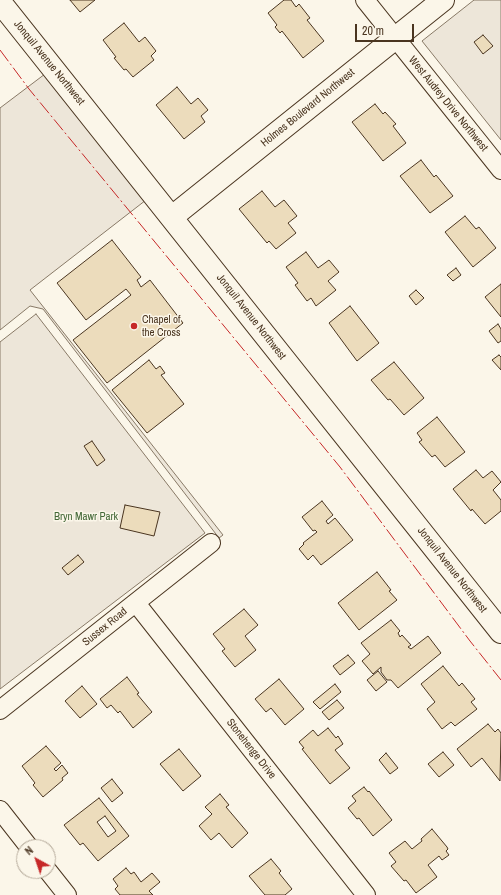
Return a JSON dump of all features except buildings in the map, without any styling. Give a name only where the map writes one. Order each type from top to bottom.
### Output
[{"type":"street","name":"West Audrey Drive Northwest","points":[[365,0],[501,170]]},
{"type":"street","name":"Holmes Boulevard Northwest","points":[[172,217],[443,0]]},
{"type":"street","name":"Jonquil Avenue Northwest","points":[[0,2],[501,632]]},
{"type":"street","name":"Sussex Road","points":[[0,710],[211,543]]},
{"type":"street","name":"Stonehenge Drive","points":[[136,602],[366,895]]},
{"type":"street","points":[[0,810],[23,839]]},
{"type":"street","points":[[54,879],[67,895]]},
{"type":"green space","points":[[474,0],[501,0],[501,140],[422,41]]},
{"type":"green space","points":[[45,74],[146,200],[30,290],[223,535],[219,538],[43,309],[30,306],[0,330],[0,108]]},
{"type":"green space","name":"Bryn Mawr Park","points":[[36,314],[205,533],[0,689],[0,342]]},
{"type":"power","points":[[0,50],[29,89],[340,467],[470,641],[501,680]]},
{"type":"place","name":"Chapel of the Cross","points":[[134,326]]}]
